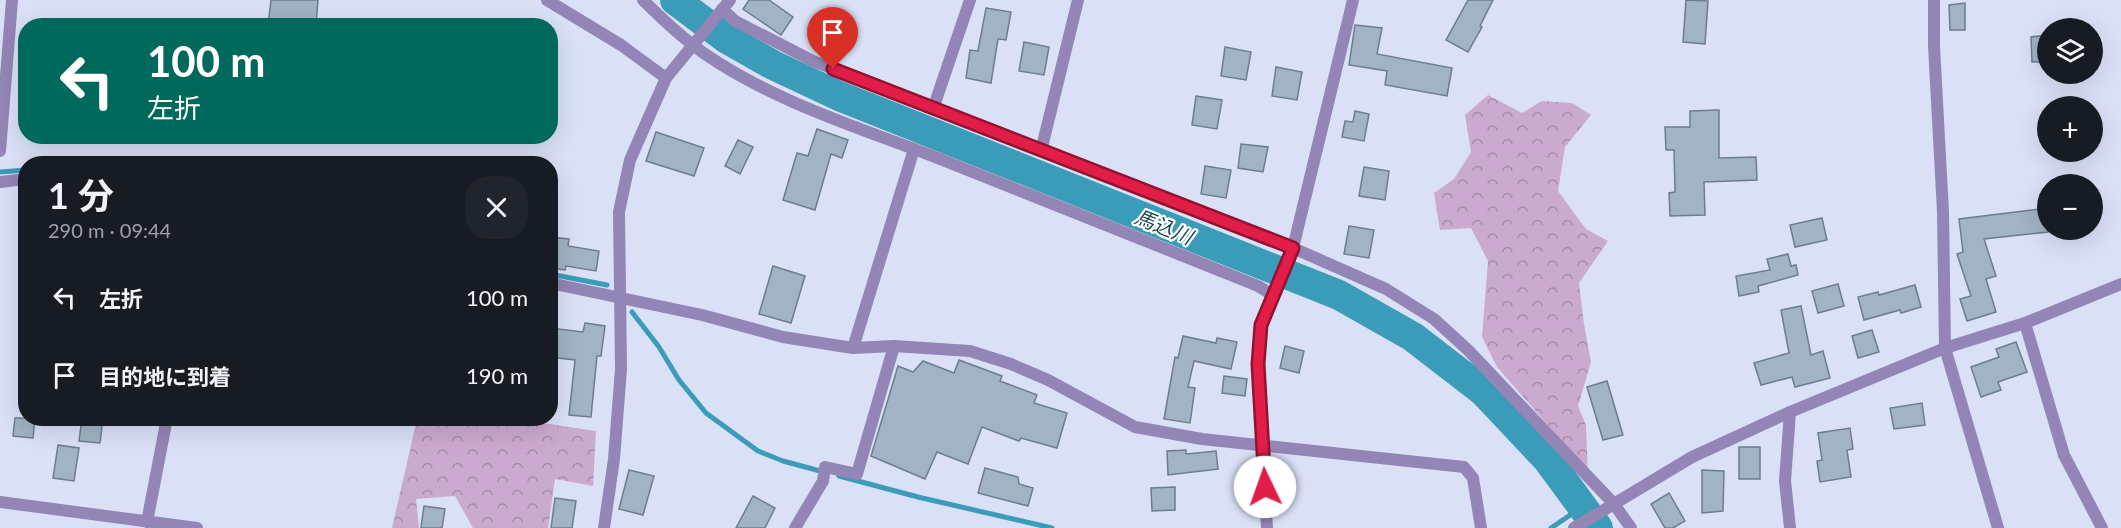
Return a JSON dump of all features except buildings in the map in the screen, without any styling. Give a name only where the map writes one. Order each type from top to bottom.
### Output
[{"type":"street","points":[[0,151],[12,0]]},
{"type":"street","points":[[546,0],[621,45],[666,78]]},
{"type":"street","points":[[643,0],[667,24],[695,42],[729,69],[771,92],[1274,293]]},
{"type":"street","points":[[933,109],[969,0]]},
{"type":"street","points":[[1041,151],[1078,0]]},
{"type":"street","points":[[1267,528],[1258,364],[1261,325],[1293,248],[1353,0]]},
{"type":"street","points":[[1934,0],[1934,46],[1943,212],[1945,348],[1998,528]]},
{"type":"street","points":[[604,528],[614,459],[621,369],[619,212],[630,160],[666,78],[726,5],[735,21],[813,61],[1293,248],[1386,290],[1434,319],[1468,350],[1529,412],[1631,528]]},
{"type":"street","points":[[853,348],[914,149]]},
{"type":"street","points":[[0,182],[18,180]]},
{"type":"street","points":[[1574,528],[1692,457],[1790,412],[1945,348],[2025,323],[2121,284]]},
{"type":"street","points":[[558,285],[702,315],[783,337],[853,348],[894,346],[970,351],[1011,364],[1047,380],[1136,427],[1202,439],[1464,467],[1473,478],[1480,528]]},
{"type":"street","points":[[2025,323],[2064,455],[2102,528]]},
{"type":"street","points":[[795,528],[823,481],[825,466],[857,474],[894,346]]},
{"type":"street","points":[[1790,412],[1785,481],[1790,528]]},
{"type":"street","points":[[147,522],[165,426]]},
{"type":"street","points":[[0,502],[197,528]]},
{"type":"green space","points":[[1488,95],[1522,113],[1542,101],[1572,103],[1591,115],[1565,147],[1558,191],[1586,229],[1608,241],[1579,283],[1591,362],[1578,406],[1586,425],[1588,475],[1567,447],[1497,367],[1482,337],[1488,261],[1471,228],[1440,230],[1434,193],[1454,179],[1471,152],[1465,115]]},
{"type":"green space","points":[[558,425],[596,431],[593,486],[555,479],[548,528],[473,528],[455,496],[416,499],[419,528],[392,528],[415,426]]},
{"type":"waterway","name":"馬込川","points":[[675,0],[727,39],[773,65],[839,96],[1339,295],[1413,337],[1483,391],[1548,460],[1598,528]]},
{"type":"waterway","points":[[0,172],[18,171]]},
{"type":"waterway","points":[[558,276],[607,285]]},
{"type":"waterway","points":[[632,312],[659,347],[679,380],[706,413],[758,451],[783,461],[824,472]]},
{"type":"waterway","points":[[839,476],[1052,528]]},
{"type":"waterway","points":[[1551,528],[1582,507]]},
{"type":"route","points":[[833,69],[1293,248],[1261,325],[1258,364],[1265,487]]}]
